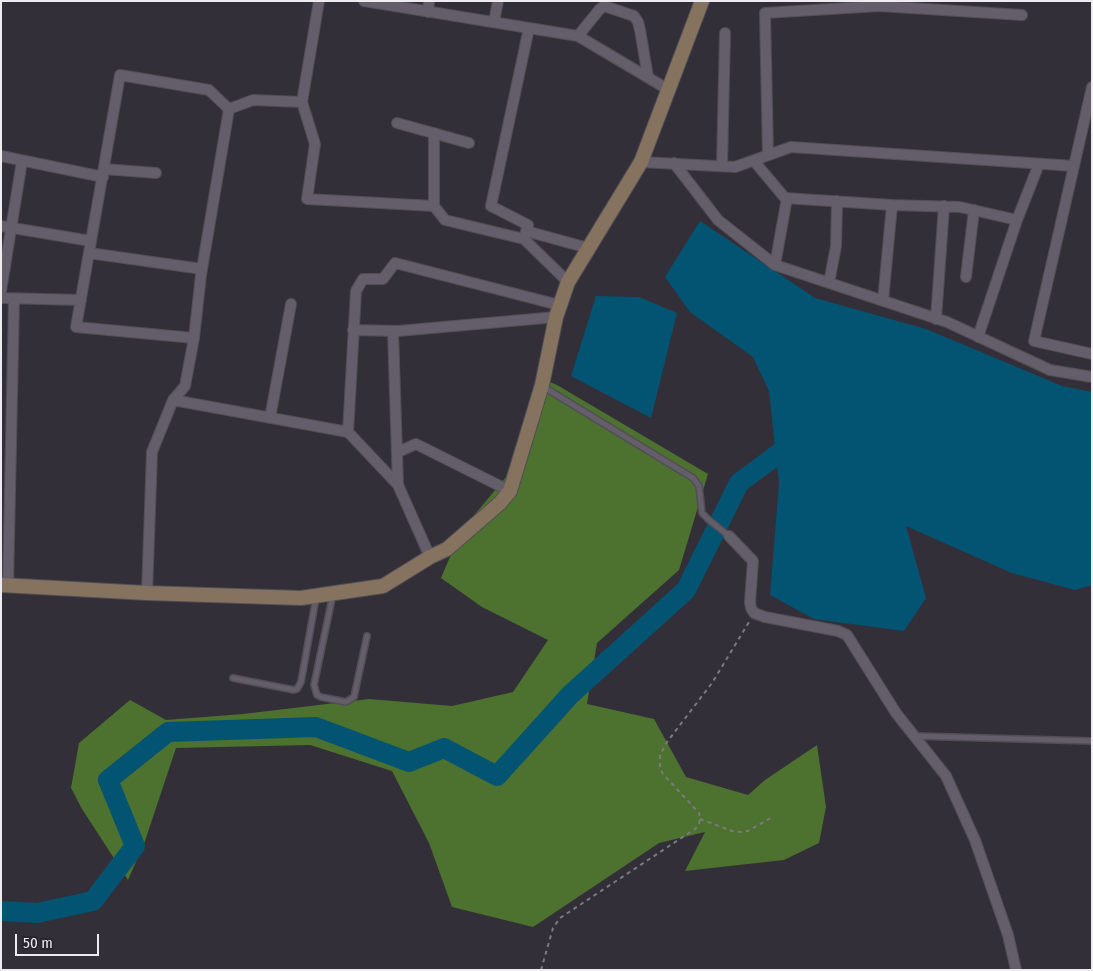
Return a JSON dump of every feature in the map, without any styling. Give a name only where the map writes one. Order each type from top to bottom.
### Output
[{"type":"street","points":[[319,1],[302,102],[315,144],[306,199],[434,206]]},
{"type":"street","points":[[494,22],[498,1]]},
{"type":"street","points":[[14,299],[5,586],[148,594],[301,598],[383,586],[430,557],[448,549],[500,503],[510,491],[542,386],[558,311],[568,282],[641,162],[670,90],[702,1]]},
{"type":"street","points":[[371,2],[429,6],[494,22],[578,36],[670,90]]},
{"type":"street","points":[[578,36],[604,6],[634,16],[640,30],[648,77]]},
{"type":"street","points":[[768,156],[766,13],[879,6],[941,6],[1022,15]]},
{"type":"street","points":[[525,235],[528,225],[491,206],[529,28]]},
{"type":"street","points":[[722,166],[725,32]]},
{"type":"street","points":[[194,338],[76,327],[120,76],[209,90],[229,109]]},
{"type":"street","points":[[1092,87],[1034,341],[1092,354]]},
{"type":"street","points":[[229,109],[253,100],[302,102]]},
{"type":"street","points":[[148,594],[152,452],[172,400],[185,386],[194,338],[202,269],[229,109]]},
{"type":"street","points":[[397,123],[469,143]]},
{"type":"street","points":[[434,133],[434,206],[445,220],[588,248]]},
{"type":"street","points":[[641,162],[735,168],[791,147],[1074,166]]},
{"type":"street","points":[[1,156],[103,173],[156,173]]},
{"type":"street","points":[[1,291],[6,227],[22,160]]},
{"type":"street","points":[[754,161],[784,198],[960,207],[1017,220]]},
{"type":"street","points":[[674,163],[718,220],[775,265],[936,319],[1050,370],[1092,377]]},
{"type":"street","points":[[978,337],[1017,220],[1039,164]]},
{"type":"street","points":[[775,265],[787,198]]},
{"type":"street","points":[[829,283],[836,246],[837,200]]},
{"type":"street","points":[[883,301],[892,205]]},
{"type":"street","points":[[936,319],[944,206]]},
{"type":"street","points":[[966,277],[974,210]]},
{"type":"street","points":[[6,227],[91,241]]},
{"type":"street","points":[[525,235],[568,282]]},
{"type":"street","points":[[89,253],[202,269]]},
{"type":"street","points":[[348,432],[356,291],[363,279],[383,279],[395,263],[558,311]]},
{"type":"street","points":[[1,298],[81,300]]},
{"type":"street","points":[[270,418],[291,304]]},
{"type":"street","points":[[354,330],[393,331],[558,311]]},
{"type":"street","points":[[393,331],[398,485]]},
{"type":"street","points":[[172,400],[348,432],[398,485],[430,557]]},
{"type":"street","points":[[398,452],[416,444],[510,491]]},
{"type":"street","points":[[729,536],[753,561],[750,602],[754,613],[765,617],[838,631],[847,635],[896,713],[946,776],[973,833],[1008,935],[1016,970]]},
{"type":"lane","points":[[542,386],[693,478],[699,486],[702,513],[729,536]]},
{"type":"lane","points":[[333,593],[314,685],[317,695],[346,702],[351,700],[356,691],[367,636]]},
{"type":"lane","points":[[233,678],[297,689],[300,686],[316,596]]},
{"type":"lane","points":[[915,736],[1092,740]]},
{"type":"path","points":[[541,970],[556,922],[694,829],[700,819],[696,808],[662,774],[660,755],[667,742],[712,683],[754,613]]},
{"type":"path","points":[[700,819],[732,831],[740,832],[748,831],[774,816]]},
{"type":"green space","points":[[537,377],[557,385],[708,474],[679,570],[597,643],[587,704],[654,719],[686,777],[748,795],[765,780],[817,745],[826,807],[819,843],[784,860],[685,871],[705,832],[659,843],[533,927],[452,907],[429,843],[392,771],[310,745],[176,748],[145,841],[128,880],[82,809],[71,788],[79,743],[130,700],[166,720],[243,714],[369,699],[452,706],[513,692],[548,640],[482,607],[441,578],[461,531],[506,477]]},
{"type":"water","points":[[700,221],[815,298],[926,329],[1062,386],[1092,392],[1092,585],[1075,590],[1012,573],[906,526],[926,598],[904,631],[814,619],[770,595],[779,483],[769,391],[753,357],[690,312],[665,277]]},
{"type":"water","points":[[596,296],[639,297],[677,313],[651,418],[571,376]]},
{"type":"waterway","points":[[1,911],[37,913],[93,901],[135,846],[108,780],[168,732],[316,727],[409,762],[444,748],[497,776],[570,695],[686,590],[739,483],[790,445],[797,447]]}]
